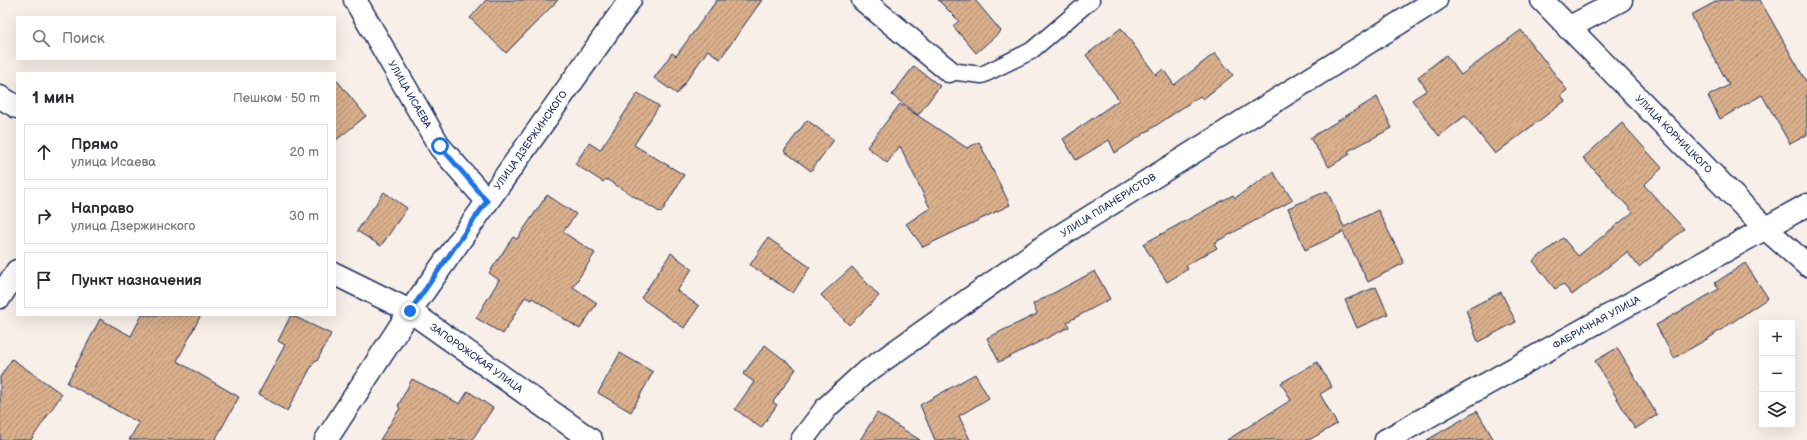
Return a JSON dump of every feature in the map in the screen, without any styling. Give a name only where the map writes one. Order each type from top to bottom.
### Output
[{"type":"street","name":"УЛИЦА ИСАЕВА","points":[[355,0],[440,146],[487,201]]},
{"type":"street","name":"УЛИЦА ДЗЕРЖИНСКОГО","points":[[326,440],[410,311],[630,0]]},
{"type":"street","points":[[863,0],[949,71]]},
{"type":"street","name":"УЛИЦА ПЛАНЕРИСТОВ","points":[[802,440],[827,407],[862,375],[1050,242],[1436,0]]},
{"type":"street","name":"УЛИЦА КОРНИЦКОГО","points":[[1542,0],[1765,228],[1807,266]]},
{"type":"street","points":[[1568,28],[1621,0]]},
{"type":"street","points":[[0,97],[16,106]]},
{"type":"street","name":"ФАБРИЧНАЯ УЛИЦА","points":[[1386,440],[1807,205]]},
{"type":"street","points":[[0,297],[16,273]]},
{"type":"street","name":"ЗАПОРОЖСКАЯ УЛИЦА","points":[[336,274],[410,311],[591,440]]},
{"type":"lane","points":[[949,71],[982,75],[1030,51],[1092,0]]},
{"type":"building","points":[[486,0],[558,0],[506,53],[470,18]]},
{"type":"building","points":[[717,0],[762,0],[720,59],[708,50],[677,94],[654,78],[672,53],[676,56]]},
{"type":"building","points":[[938,0],[975,0],[1001,31],[976,53],[953,26],[959,21]]},
{"type":"building","points":[[1719,0],[1760,0],[1807,83],[1807,135],[1790,144],[1762,95],[1720,119],[1708,96],[1729,85],[1691,15]]},
{"type":"building","points":[[1121,28],[1156,75],[1163,69],[1174,85],[1215,53],[1233,75],[1203,99],[1200,96],[1115,153],[1109,140],[1076,160],[1063,139],[1119,100],[1086,55]]},
{"type":"building","points":[[1521,30],[1567,90],[1561,95],[1565,101],[1495,154],[1465,116],[1439,136],[1412,100],[1427,90],[1418,77],[1446,55],[1461,75]]},
{"type":"building","points":[[914,66],[940,86],[918,115],[892,95]]},
{"type":"building","points":[[336,79],[366,116],[336,140]]},
{"type":"building","points":[[638,93],[659,106],[634,145],[684,175],[661,213],[606,179],[603,182],[575,164],[589,143],[600,150]]},
{"type":"building","points":[[1377,97],[1392,128],[1348,151],[1350,154],[1329,167],[1310,138]]},
{"type":"building","points":[[900,104],[967,148],[979,142],[1010,205],[923,247],[906,224],[930,208],[900,146],[887,163],[867,147]]},
{"type":"building","points":[[807,120],[834,140],[811,171],[784,151]]},
{"type":"building","points":[[1622,123],[1662,168],[1644,185],[1684,229],[1639,267],[1627,252],[1572,295],[1563,284],[1555,289],[1533,261],[1563,238],[1578,256],[1633,212],[1583,158]]},
{"type":"building","points":[[1273,172],[1293,200],[1214,243],[1217,248],[1186,265],[1188,269],[1167,282],[1143,244],[1233,195],[1235,198]]},
{"type":"building","points":[[1327,191],[1344,227],[1378,210],[1404,263],[1368,282],[1343,232],[1305,250],[1288,208]]},
{"type":"building","points":[[384,192],[407,208],[381,246],[357,231]]},
{"type":"building","points":[[547,195],[576,214],[563,232],[595,253],[573,287],[597,303],[580,329],[532,298],[531,300],[525,297],[503,334],[476,318],[499,280],[489,273],[513,237],[517,239]]},
{"type":"building","points":[[768,238],[810,267],[793,293],[750,265]]},
{"type":"building","points":[[671,253],[692,269],[677,291],[699,306],[684,328],[641,298]]},
{"type":"building","points":[[1745,263],[1768,298],[1709,338],[1674,358],[1656,325],[1719,289],[1715,283]]},
{"type":"building","points":[[852,267],[879,296],[849,325],[821,295]]},
{"type":"building","points":[[1095,271],[1110,299],[1067,322],[1069,327],[999,362],[987,338],[1037,314],[1033,304]]},
{"type":"building","points":[[1376,287],[1388,314],[1357,328],[1345,300]]},
{"type":"building","points":[[1501,292],[1516,322],[1478,342],[1466,310]]},
{"type":"building","points":[[141,316],[200,316],[177,361],[239,397],[215,440],[129,440],[139,423],[67,383],[100,319],[131,336]]},
{"type":"building","points":[[290,316],[331,334],[317,361],[315,360],[287,411],[258,395],[285,345],[278,341]]},
{"type":"building","points":[[765,345],[796,369],[773,402],[777,405],[761,428],[735,409],[754,382],[743,374]]},
{"type":"building","points":[[1617,348],[1657,415],[1635,429],[1595,361]]},
{"type":"building","points":[[620,353],[653,372],[631,412],[598,393]]},
{"type":"building","points":[[12,359],[62,394],[31,440],[0,440],[0,377]]},
{"type":"building","points":[[1317,362],[1332,387],[1320,394],[1337,424],[1309,440],[1227,440],[1291,400],[1281,383]]},
{"type":"building","points":[[975,374],[989,398],[959,416],[970,440],[935,440],[920,405]]},
{"type":"building","points":[[412,379],[460,404],[468,391],[493,408],[472,440],[380,440],[400,408],[398,406]]},
{"type":"building","points":[[1477,411],[1494,440],[1427,440]]},
{"type":"building","points":[[877,413],[920,440],[860,440]]},
{"type":"route","points":[[410,311],[487,201],[440,146]]}]
